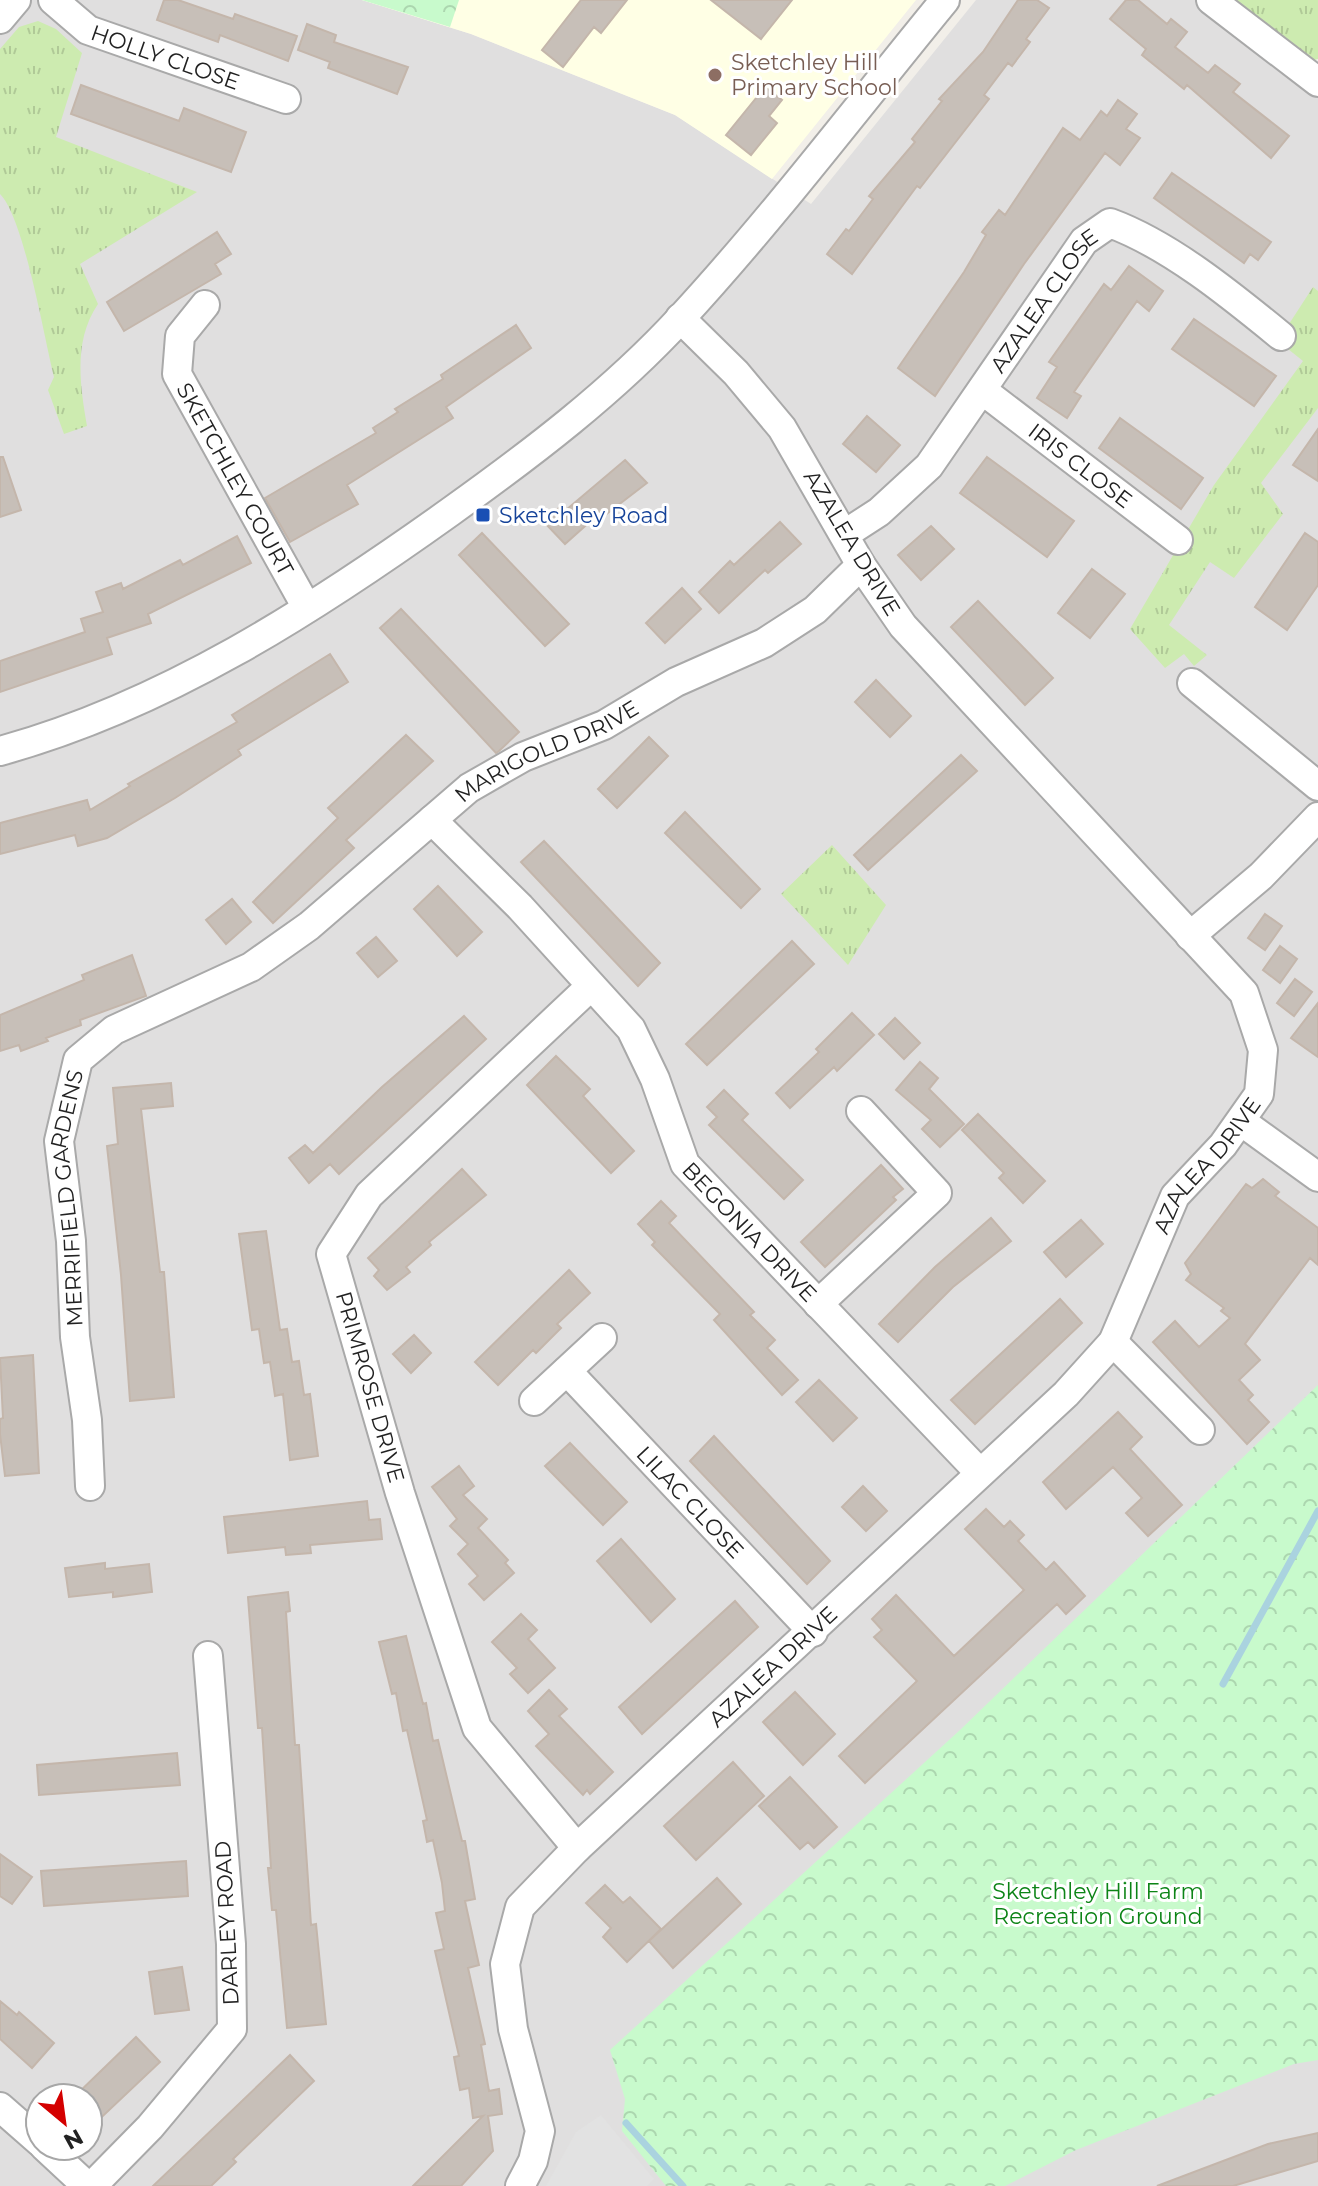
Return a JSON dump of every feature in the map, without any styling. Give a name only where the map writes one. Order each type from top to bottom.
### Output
[{"type":"street","points":[[0,19],[16,0]]},
{"type":"street","name":"HOLLY CLOSE","points":[[53,0],[88,30],[286,99]]},
{"type":"street","points":[[0,751],[111,712],[207,667],[307,608],[496,478],[617,381],[680,318],[945,0]]},
{"type":"street","points":[[1211,0],[1318,82]]},
{"type":"street","name":"AZALEA CLOSE","points":[[845,534],[879,512],[929,466],[1084,241],[1110,223],[1137,233],[1232,296],[1281,336]]},
{"type":"street","name":"SKETCHLEY COURT","points":[[205,305],[180,336],[177,374],[307,608]]},
{"type":"street","name":"AZALEA DRIVE","points":[[520,2186],[533,2161],[540,2131],[506,1998],[505,1964],[520,1907],[577,1848],[1066,1394],[1113,1342],[1175,1196],[1242,1122],[1259,1094],[1263,1050],[1244,993],[903,626],[861,565],[782,428],[736,373],[680,318]]},
{"type":"street","name":"IRIS CLOSE","points":[[982,390],[1178,540]]},
{"type":"street","name":"MARIGOLD DRIVE","points":[[251,967],[309,926],[469,788],[523,757],[604,725],[676,682],[764,643],[815,610],[861,565]]},
{"type":"street","points":[[1192,683],[1318,786]]},
{"type":"street","points":[[1190,936],[1261,876],[1318,817]]},
{"type":"street","name":"BEGONIA DRIVE","points":[[432,820],[520,907],[631,1029],[655,1079],[685,1164],[980,1473]]},
{"type":"street","name":"MERRIFIELD GARDENS","points":[[90,1486],[87,1420],[75,1337],[71,1241],[59,1141],[78,1060],[114,1030],[251,967]]},
{"type":"street","name":"PRIMROSE DRIVE","points":[[577,1848],[477,1728],[400,1493],[331,1254],[369,1195],[591,986]]},
{"type":"street","points":[[818,1304],[937,1193],[861,1111]]},
{"type":"street","points":[[1242,1122],[1318,1177]]},
{"type":"street","points":[[534,1401],[602,1338]]},
{"type":"street","points":[[1113,1342],[1200,1430]]},
{"type":"street","name":"LILAC CLOSE","points":[[567,1371],[813,1632]]},
{"type":"street","name":"DARLEY ROAD","points":[[90,2186],[150,2127],[232,2029],[231,1944],[208,1656]]},
{"type":"street","points":[[0,2107],[24,2128]]},
{"type":"street","points":[[63,2162],[90,2186]]},
{"type":"shaded area","points":[[0,0],[362,0],[471,34],[675,115],[811,204],[976,0],[1202,0],[1318,91],[1318,2186],[0,2186]]},
{"type":"shaded area","name":"Sketchley Hill Primary School","points":[[362,0],[916,0],[772,179],[675,115],[471,34]]},
{"type":"shaded area","points":[[601,2115],[654,2179],[647,2186],[546,2186],[576,2132]]},
{"type":"green space","points":[[362,0],[459,0],[450,27]]},
{"type":"green space","points":[[1228,0],[1318,0],[1318,59],[1310,61]]},
{"type":"green space","points":[[38,21],[56,29],[82,53],[56,137],[197,192],[80,264],[98,304],[85,333],[80,364],[87,426],[64,434],[48,390],[54,377],[25,252],[9,207],[0,194],[0,49],[19,27]]},
{"type":"green space","points":[[1313,287],[1318,291],[1318,408],[1261,483],[1283,514],[1234,578],[1210,562],[1169,625],[1207,655],[1194,666],[1184,654],[1165,668],[1130,629],[1214,485],[1303,361],[1278,341]]},
{"type":"green space","points":[[832,845],[886,905],[848,965],[781,894]]},
{"type":"green space","name":"Sketchley Hill Farm Recreation Ground","points":[[1318,1385],[1318,2060],[1294,2064],[1076,2150],[1005,2186],[666,2186],[622,2131],[625,2099],[610,2050],[960,1730]]},
{"type":"building","points":[[164,0],[178,0],[233,19],[235,14],[297,36],[288,61],[220,35],[218,42],[157,20]]},
{"type":"building","points":[[581,0],[627,0],[601,33],[594,27],[563,67],[542,50]]},
{"type":"building","points":[[711,0],[792,0],[761,39]]},
{"type":"building","points":[[1018,0],[1037,0],[1049,8],[1026,39],[1030,42],[1012,66],[1008,63],[984,95],[989,99],[920,188],[917,186],[852,274],[827,254],[846,229],[849,231],[873,199],[869,196],[915,142],[912,139],[942,101],[939,99],[983,52]]},
{"type":"building","points":[[1126,0],[1138,0],[1167,24],[1171,19],[1187,32],[1175,47],[1208,73],[1215,65],[1240,84],[1233,92],[1289,136],[1271,158],[1187,85],[1184,89],[1142,55],[1146,49],[1110,19]]},
{"type":"building","points":[[307,24],[336,35],[334,42],[408,67],[397,94],[328,68],[330,62],[298,50]]},
{"type":"building","points":[[81,85],[179,121],[184,108],[246,132],[231,172],[71,114]]},
{"type":"building","points":[[765,87],[782,100],[769,116],[777,123],[751,155],[726,135]]},
{"type":"building","points":[[1118,100],[1137,114],[1126,129],[1140,138],[1120,165],[1105,153],[1024,264],[935,396],[898,368],[964,272],[986,235],[982,232],[999,210],[1005,215],[1063,128],[1080,140],[1101,111],[1107,116]]},
{"type":"building","points":[[1172,173],[1271,242],[1258,260],[1250,254],[1244,263],[1154,198]]},
{"type":"building","points":[[217,232],[231,254],[215,264],[221,274],[124,331],[107,302]]},
{"type":"building","points":[[1129,266],[1163,291],[1149,311],[1137,301],[1074,392],[1081,396],[1067,418],[1037,398],[1057,367],[1049,362],[1104,284],[1111,290]]},
{"type":"building","points":[[1194,319],[1276,376],[1254,406],[1172,349]]},
{"type":"building","points":[[516,325],[531,348],[446,407],[453,418],[347,485],[358,504],[290,542],[265,498],[376,433],[373,428],[398,412],[395,409],[443,379],[441,375]]},
{"type":"building","points":[[867,416],[900,445],[876,472],[843,444]]},
{"type":"building","points":[[1120,418],[1203,478],[1181,509],[1099,448]]},
{"type":"building","points":[[1318,429],[1318,481],[1293,465]]},
{"type":"building","points":[[0,457],[3,457],[21,510],[0,517]]},
{"type":"building","points":[[987,457],[1074,521],[1047,557],[960,493]]},
{"type":"building","points":[[625,460],[647,483],[596,522],[593,519],[565,544],[544,522],[562,505],[566,510]]},
{"type":"building","points":[[780,522],[801,544],[768,573],[765,570],[719,613],[699,592],[730,561],[734,565]]},
{"type":"building","points":[[931,526],[954,549],[921,580],[898,555]]},
{"type":"building","points":[[482,533],[569,624],[545,646],[459,555]]},
{"type":"building","points":[[1305,533],[1318,542],[1318,585],[1287,630],[1255,607]]},
{"type":"building","points":[[237,536],[251,563],[148,614],[151,623],[107,638],[112,654],[0,692],[0,661],[85,632],[81,619],[103,612],[96,592],[121,583],[123,589],[180,560],[183,565]]},
{"type":"building","points":[[1092,569],[1125,594],[1090,638],[1058,613]]},
{"type":"building","points":[[682,588],[701,609],[665,643],[646,623]]},
{"type":"building","points":[[978,601],[1053,678],[1025,705],[951,627]]},
{"type":"building","points":[[401,609],[519,732],[499,751],[496,753],[380,628]]},
{"type":"building","points":[[330,654],[348,682],[238,750],[241,755],[175,798],[107,838],[78,846],[75,835],[0,854],[0,823],[87,800],[90,810],[130,786],[128,784],[237,722],[232,715]]},
{"type":"building","points":[[876,680],[911,716],[890,737],[855,702]]},
{"type":"building","points":[[406,735],[433,761],[346,840],[354,848],[273,923],[253,902],[338,818],[328,808]]},
{"type":"building","points":[[649,737],[668,756],[617,808],[598,789]]},
{"type":"building","points":[[961,755],[977,771],[868,870],[854,855]]},
{"type":"building","points":[[685,812],[760,889],[741,908],[665,833]]},
{"type":"building","points":[[544,841],[660,963],[638,986],[521,862]]},
{"type":"building","points":[[438,886],[482,932],[457,956],[414,909]]},
{"type":"building","points":[[232,899],[251,922],[226,944],[206,920]]},
{"type":"building","points":[[1265,914],[1282,926],[1265,950],[1248,938]]},
{"type":"building","points":[[376,937],[397,961],[378,977],[357,953]]},
{"type":"building","points":[[792,941],[814,964],[707,1065],[686,1044]]},
{"type":"building","points":[[1280,946],[1297,959],[1280,983],[1263,970]]},
{"type":"building","points":[[132,955],[146,996],[80,1020],[81,1025],[46,1038],[48,1041],[21,1051],[19,1045],[0,1051],[0,1015],[84,980],[82,975]]},
{"type":"building","points":[[1295,979],[1312,992],[1294,1016],[1277,1003]]},
{"type":"building","points":[[1318,1003],[1318,1057],[1291,1038]]},
{"type":"building","points":[[852,1013],[874,1035],[837,1071],[834,1067],[790,1108],[776,1093],[819,1052],[816,1049]]},
{"type":"building","points":[[464,1016],[486,1039],[339,1174],[330,1164],[309,1183],[289,1158],[305,1145],[313,1153],[382,1087]]},
{"type":"building","points":[[895,1018],[920,1043],[904,1059],[879,1034]]},
{"type":"building","points":[[556,1056],[590,1089],[583,1096],[634,1151],[611,1173],[527,1085]]},
{"type":"building","points":[[920,1062],[938,1078],[929,1089],[964,1124],[940,1147],[922,1129],[931,1120],[896,1090]]},
{"type":"building","points":[[171,1083],[173,1106],[141,1109],[160,1272],[164,1272],[174,1397],[130,1401],[107,1146],[118,1144],[113,1088]]},
{"type":"building","points":[[724,1090],[748,1114],[742,1120],[803,1180],[784,1199],[709,1125],[717,1117],[707,1107]]},
{"type":"building","points":[[978,1114],[1045,1181],[1023,1203],[999,1178],[1004,1173],[962,1130]]},
{"type":"building","points":[[881,1165],[903,1189],[893,1197],[896,1200],[825,1267],[801,1242]]},
{"type":"building","points":[[462,1169],[486,1195],[429,1242],[431,1245],[406,1267],[410,1272],[387,1290],[374,1276],[379,1270],[368,1258]]},
{"type":"building","points":[[1263,1179],[1279,1192],[1275,1196],[1318,1228],[1318,1265],[1310,1258],[1245,1344],[1260,1360],[1239,1380],[1253,1395],[1248,1400],[1269,1422],[1247,1444],[1153,1342],[1175,1321],[1199,1347],[1230,1318],[1221,1311],[1224,1308],[1186,1280],[1191,1274],[1185,1263],[1246,1184],[1252,1188]]},
{"type":"building","points":[[661,1201],[676,1216],[669,1223],[754,1312],[750,1315],[775,1340],[767,1348],[798,1380],[782,1395],[714,1320],[720,1314],[652,1245],[655,1242],[638,1224]]},
{"type":"building","points":[[991,1218],[1011,1241],[953,1287],[898,1342],[879,1324],[935,1267]]},
{"type":"building","points":[[1081,1220],[1103,1244],[1066,1277],[1044,1252]]},
{"type":"building","points":[[266,1231],[280,1330],[287,1329],[292,1362],[299,1361],[304,1395],[310,1394],[318,1456],[290,1460],[283,1394],[275,1396],[270,1362],[264,1363],[259,1329],[252,1330],[239,1234]]},
{"type":"building","points":[[569,1270],[590,1293],[557,1324],[561,1328],[536,1353],[533,1350],[498,1385],[475,1362]]},
{"type":"building","points":[[1060,1299],[1082,1323],[975,1424],[951,1400]]},
{"type":"building","points":[[414,1335],[431,1353],[411,1373],[393,1354]]},
{"type":"building","points":[[33,1355],[39,1473],[5,1476],[0,1434],[0,1419],[3,1418],[0,1358]]},
{"type":"building","points":[[819,1380],[857,1418],[833,1441],[796,1402]]},
{"type":"building","points":[[1118,1412],[1142,1437],[1130,1449],[1182,1505],[1148,1536],[1126,1513],[1142,1498],[1113,1467],[1066,1509],[1043,1482]]},
{"type":"building","points":[[714,1436],[830,1561],[807,1584],[690,1461]]},
{"type":"building","points":[[570,1443],[627,1502],[603,1525],[545,1466]]},
{"type":"building","points":[[459,1466],[474,1486],[463,1495],[487,1519],[478,1528],[508,1560],[505,1563],[514,1573],[484,1600],[469,1584],[478,1576],[458,1554],[468,1544],[450,1526],[457,1519],[432,1487]]},
{"type":"building","points":[[863,1486],[887,1511],[866,1531],[842,1507]]},
{"type":"building","points":[[367,1501],[369,1520],[380,1519],[382,1539],[310,1545],[311,1553],[286,1555],[285,1547],[228,1553],[224,1517]]},
{"type":"building","points":[[986,1509],[1004,1527],[1010,1521],[1024,1535],[1018,1541],[1046,1570],[1054,1562],[1085,1596],[1066,1614],[1057,1604],[865,1783],[839,1756],[917,1681],[874,1637],[882,1630],[872,1619],[896,1595],[954,1656],[1024,1590],[965,1529]]},
{"type":"building","points":[[621,1539],[675,1599],[651,1622],[597,1561]]},
{"type":"building","points":[[105,1563],[105,1569],[149,1564],[152,1592],[113,1597],[113,1592],[69,1597],[65,1568]]},
{"type":"building","points":[[288,1592],[290,1611],[286,1612],[295,1745],[299,1745],[311,1925],[316,1924],[326,2024],[287,2028],[276,1910],[272,1910],[268,1868],[271,1868],[262,1728],[258,1728],[248,1597]]},
{"type":"building","points":[[735,1601],[758,1627],[642,1734],[619,1707]]},
{"type":"building","points":[[521,1614],[537,1630],[528,1639],[555,1668],[528,1693],[510,1674],[517,1668],[492,1642]]},
{"type":"building","points":[[406,1636],[423,1704],[426,1703],[433,1741],[438,1740],[462,1841],[465,1841],[475,1899],[465,1901],[479,1965],[468,1968],[485,2044],[481,2045],[489,2091],[499,2089],[502,2114],[488,2116],[493,2151],[461,2186],[413,2186],[483,2116],[473,2118],[469,2088],[460,2090],[454,2057],[459,2056],[435,1951],[444,1949],[436,1913],[445,1911],[442,1883],[433,1840],[427,1842],[423,1821],[427,1820],[407,1730],[403,1731],[396,1693],[392,1694],[379,1642]]},
{"type":"building","points":[[549,1690],[567,1709],[559,1716],[613,1772],[590,1794],[587,1790],[583,1795],[536,1746],[549,1734],[528,1711]]},
{"type":"building","points":[[795,1692],[835,1734],[803,1765],[763,1722]]},
{"type":"building","points":[[177,1753],[180,1785],[39,1795],[37,1765]]},
{"type":"building","points":[[733,1762],[764,1796],[696,1860],[664,1826]]},
{"type":"building","points":[[790,1777],[837,1827],[814,1848],[808,1842],[800,1849],[759,1806]]},
{"type":"building","points":[[0,1854],[32,1877],[12,1904],[0,1896]]},
{"type":"building","points":[[186,1861],[188,1896],[44,1906],[41,1871]]},
{"type":"building","points":[[717,1878],[741,1904],[673,1968],[649,1941]]},
{"type":"building","points":[[605,1885],[623,1903],[630,1897],[661,1929],[627,1962],[603,1937],[611,1928],[586,1903]]},
{"type":"building","points":[[182,1967],[189,2010],[155,2014],[149,1972]]},
{"type":"building","points":[[0,2001],[17,2015],[19,2012],[54,2043],[32,2068],[0,2039]]},
{"type":"building","points":[[136,2037],[160,2062],[104,2115],[104,2082],[90,2082]]},
{"type":"building","points":[[290,2055],[314,2081],[233,2159],[236,2162],[211,2186],[153,2186]]},
{"type":"building","points":[[1318,2133],[1318,2161],[1233,2186],[1157,2186],[1268,2144]]},
{"type":"waterway","points":[[1223,1684],[1318,1511]]},
{"type":"waterway","points":[[626,2123],[683,2186]]},
{"type":"place","name":"Sketchley Hill Primary School","points":[[715,75]]},
{"type":"place","name":"Sketchley Road","points":[[483,515]]}]
